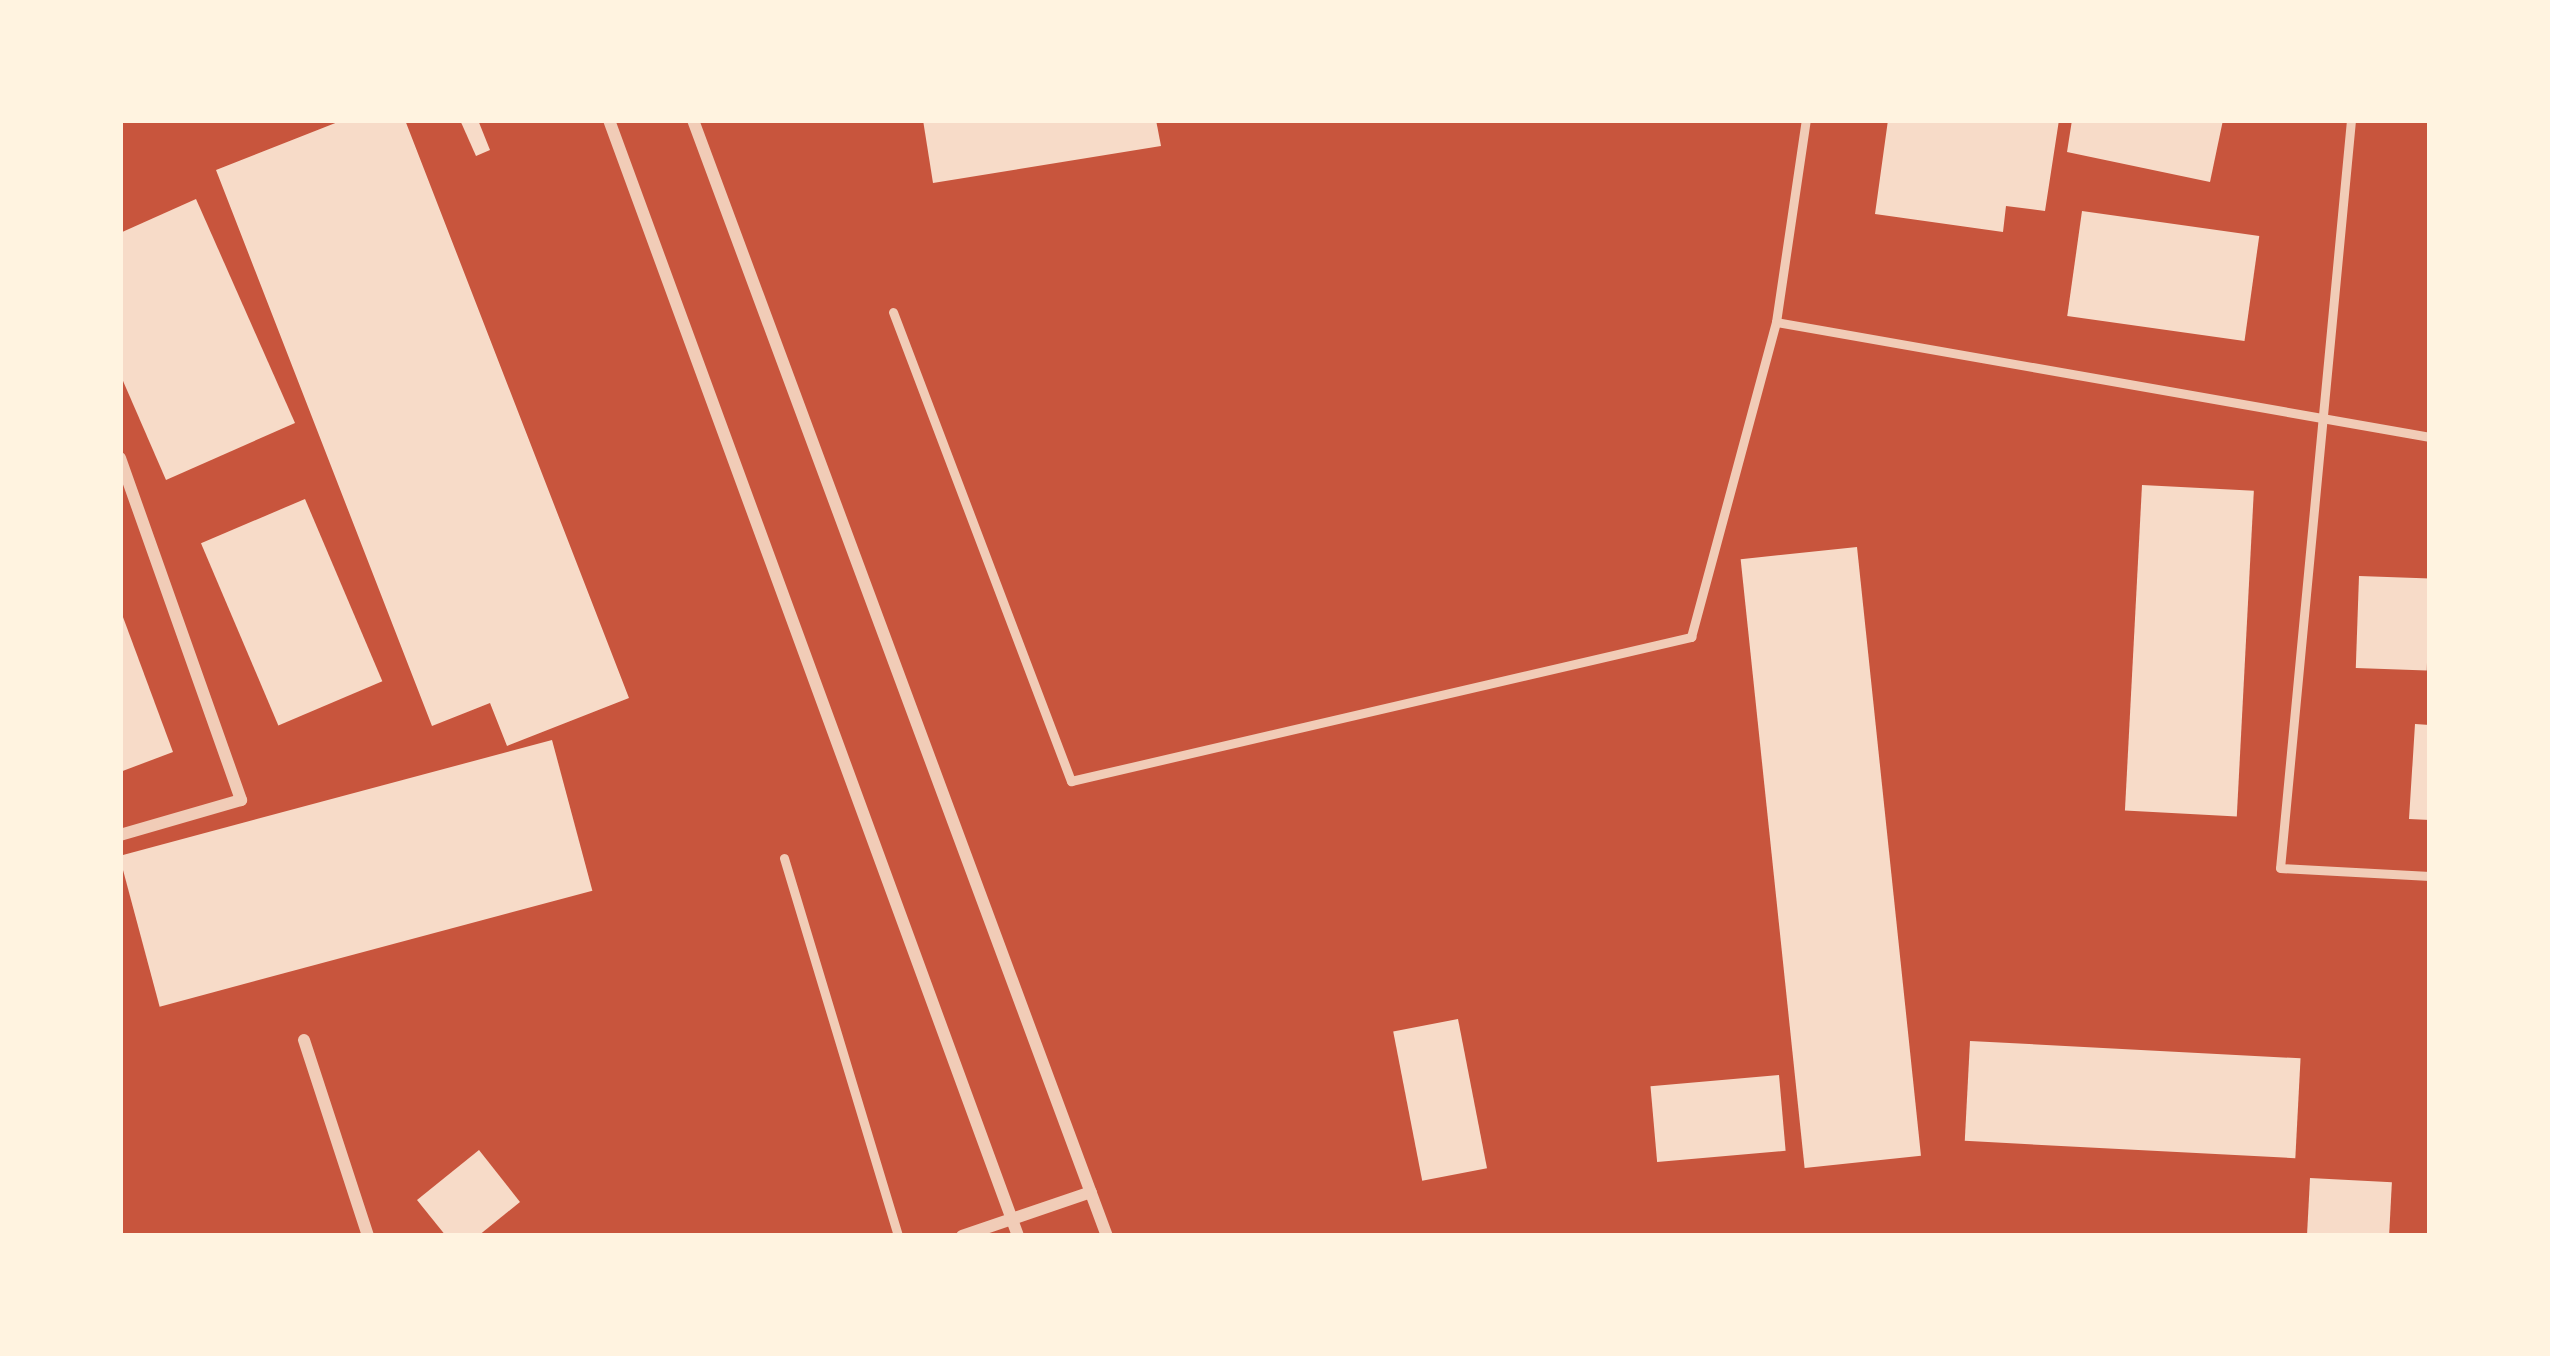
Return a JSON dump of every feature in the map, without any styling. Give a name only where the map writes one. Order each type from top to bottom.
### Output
[{"type":"street","points":[[609,120],[1018,1236]]},
{"type":"street","points":[[693,120],[1107,1236]]},
{"type":"street","points":[[120,458],[241,800],[120,835]]},
{"type":"street","points":[[304,1040],[368,1236]]},
{"type":"street","points":[[962,1236],[1090,1192]]},
{"type":"lane","points":[[893,312],[1071,781],[1691,637],[1776,322],[1806,120]]},
{"type":"lane","points":[[2351,120],[2280,868],[2430,876]]},
{"type":"lane","points":[[1776,322],[2321,422],[2430,437]]},
{"type":"lane","points":[[784,858],[898,1236]]},
{"type":"building","points":[[343,120],[405,120],[629,698],[507,746],[490,703],[432,726],[216,170]]},
{"type":"building","points":[[460,120],[478,120],[490,150],[476,156]]},
{"type":"building","points":[[923,120],[1156,120],[1161,146],[933,183]]},
{"type":"building","points":[[1888,120],[2059,120],[2045,211],[2006,206],[2003,232],[1875,214]]},
{"type":"building","points":[[2072,120],[2223,120],[2210,182],[2067,152]]},
{"type":"building","points":[[196,199],[295,423],[166,480],[120,374],[120,233]]},
{"type":"building","points":[[2082,211],[2259,236],[2245,341],[2067,316]]},
{"type":"building","points":[[2142,485],[2254,491],[2237,816],[2125,811]]},
{"type":"building","points":[[305,499],[382,681],[278,725],[201,543]]},
{"type":"building","points":[[1857,547],[1921,1156],[1805,1168],[1741,559]]},
{"type":"building","points":[[2359,576],[2430,578],[2427,670],[2356,668]]},
{"type":"building","points":[[120,609],[173,752],[120,772]]},
{"type":"building","points":[[2415,724],[2430,725],[2430,820],[2409,819]]},
{"type":"building","points":[[552,740],[592,891],[160,1007],[120,856]]},
{"type":"building","points":[[1458,1019],[1487,1168],[1422,1181],[1393,1032]]},
{"type":"building","points":[[1970,1041],[2301,1058],[2295,1158],[1965,1141]]},
{"type":"building","points":[[1779,1075],[1786,1151],[1657,1162],[1650,1086]]},
{"type":"building","points":[[479,1150],[520,1202],[478,1236],[446,1236],[417,1200]]},
{"type":"building","points":[[2310,1178],[2392,1182],[2389,1236],[2307,1234]]}]
